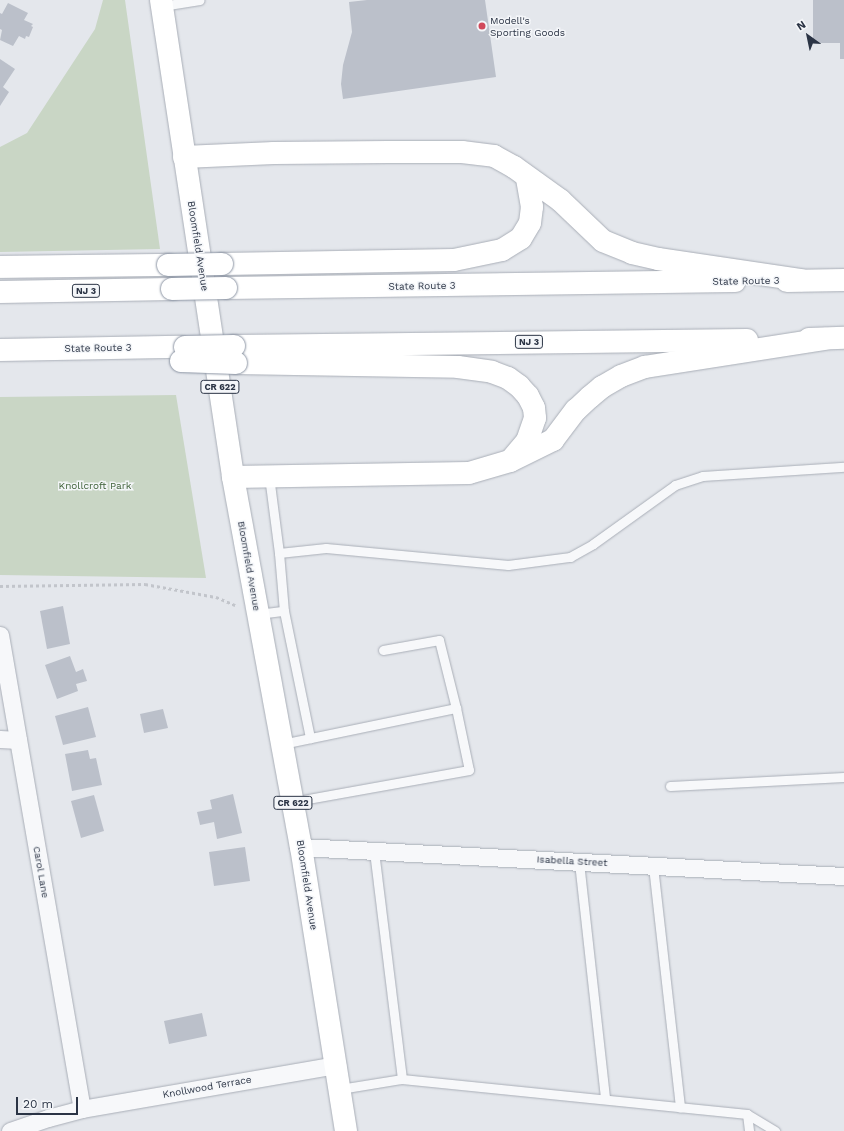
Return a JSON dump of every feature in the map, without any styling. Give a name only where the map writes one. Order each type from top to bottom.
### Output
[{"type":"main road","name":"Bloomfield Avenue","points":[[162,3],[233,477],[301,847],[337,1065],[346,1131]]},
{"type":"main road","points":[[184,157],[274,153],[462,152],[494,156],[514,167],[527,178],[560,200],[603,241],[632,253],[658,260],[801,280]]},
{"type":"main road","points":[[0,267],[454,260],[502,250],[521,238],[530,222],[532,207],[527,178]]},
{"type":"main road","name":"State Route 3","points":[[0,292],[844,280]]},
{"type":"main road","points":[[233,477],[469,473],[510,461],[553,440],[576,410],[602,387],[621,376],[645,367],[834,339]]},
{"type":"main road","name":"NJ 3","points":[[235,354],[834,339]]},
{"type":"main road","points":[[8,350],[235,354],[458,367],[492,372],[508,378],[519,386],[528,396],[534,408],[535,418],[527,441],[510,461]]},
{"type":"street","name":"Carol Lane","points":[[0,635],[82,1109]]},
{"type":"street","points":[[0,739],[18,740]]},
{"type":"street","name":"Isabella Street","points":[[301,847],[844,876]]},
{"type":"street","name":"Knollwood Terrace","points":[[10,1131],[48,1118],[82,1109],[337,1065]]},
{"type":"lane","points":[[162,3],[200,0]]},
{"type":"lane","points":[[279,553],[326,548],[508,565],[570,557],[593,544],[675,485],[703,476],[844,467]]},
{"type":"lane","points":[[269,476],[279,553],[284,611],[310,738]]},
{"type":"lane","points":[[257,614],[284,611]]},
{"type":"lane","points":[[292,802],[469,770],[456,708],[439,640],[384,650]]},
{"type":"lane","points":[[282,744],[456,708]]},
{"type":"lane","points":[[670,786],[844,777]]},
{"type":"lane","points":[[374,851],[402,1079]]},
{"type":"lane","points":[[579,862],[605,1100]]},
{"type":"lane","points":[[653,866],[680,1107]]},
{"type":"lane","points":[[340,1089],[402,1079],[746,1114],[775,1131]]},
{"type":"lane","points":[[746,1114],[749,1131]]},
{"type":"path","points":[[0,586],[145,584],[216,598],[257,614]]},
{"type":"green space","points":[[103,0],[125,0],[160,249],[0,252],[0,147],[27,133],[95,29]]},
{"type":"green space","name":"Knollcroft Park","points":[[176,395],[206,578],[0,575],[0,397]]},
{"type":"building","points":[[367,0],[485,0],[496,77],[343,99],[341,84],[343,65],[352,32],[349,2]]},
{"type":"building","points":[[813,0],[844,0],[844,59],[840,59],[840,43],[813,43]]},
{"type":"building","points":[[8,3],[28,13],[24,20],[33,24],[31,26],[33,27],[29,37],[26,36],[25,39],[19,36],[13,46],[0,40],[2,30],[0,29],[0,13],[2,14]]},
{"type":"building","points":[[0,59],[15,69],[3,87],[9,92],[0,106]]},
{"type":"building","points":[[63,606],[70,644],[47,649],[40,611]]},
{"type":"building","points":[[70,656],[76,672],[83,669],[87,681],[76,684],[78,691],[57,699],[45,665]]},
{"type":"building","points":[[88,707],[96,737],[63,745],[55,716]]},
{"type":"building","points":[[163,709],[168,728],[144,733],[140,714]]},
{"type":"building","points":[[88,750],[90,759],[96,758],[102,785],[72,791],[65,754]]},
{"type":"building","points":[[233,794],[242,833],[217,839],[214,822],[200,825],[197,812],[212,809],[210,800]]},
{"type":"building","points":[[94,795],[104,831],[81,838],[71,801]]},
{"type":"building","points":[[245,847],[250,881],[214,886],[209,852]]},
{"type":"building","points":[[202,1013],[207,1036],[169,1044],[164,1021]]},
{"type":"place","name":"Modell's Sporting Goods","points":[[482,26]]}]
